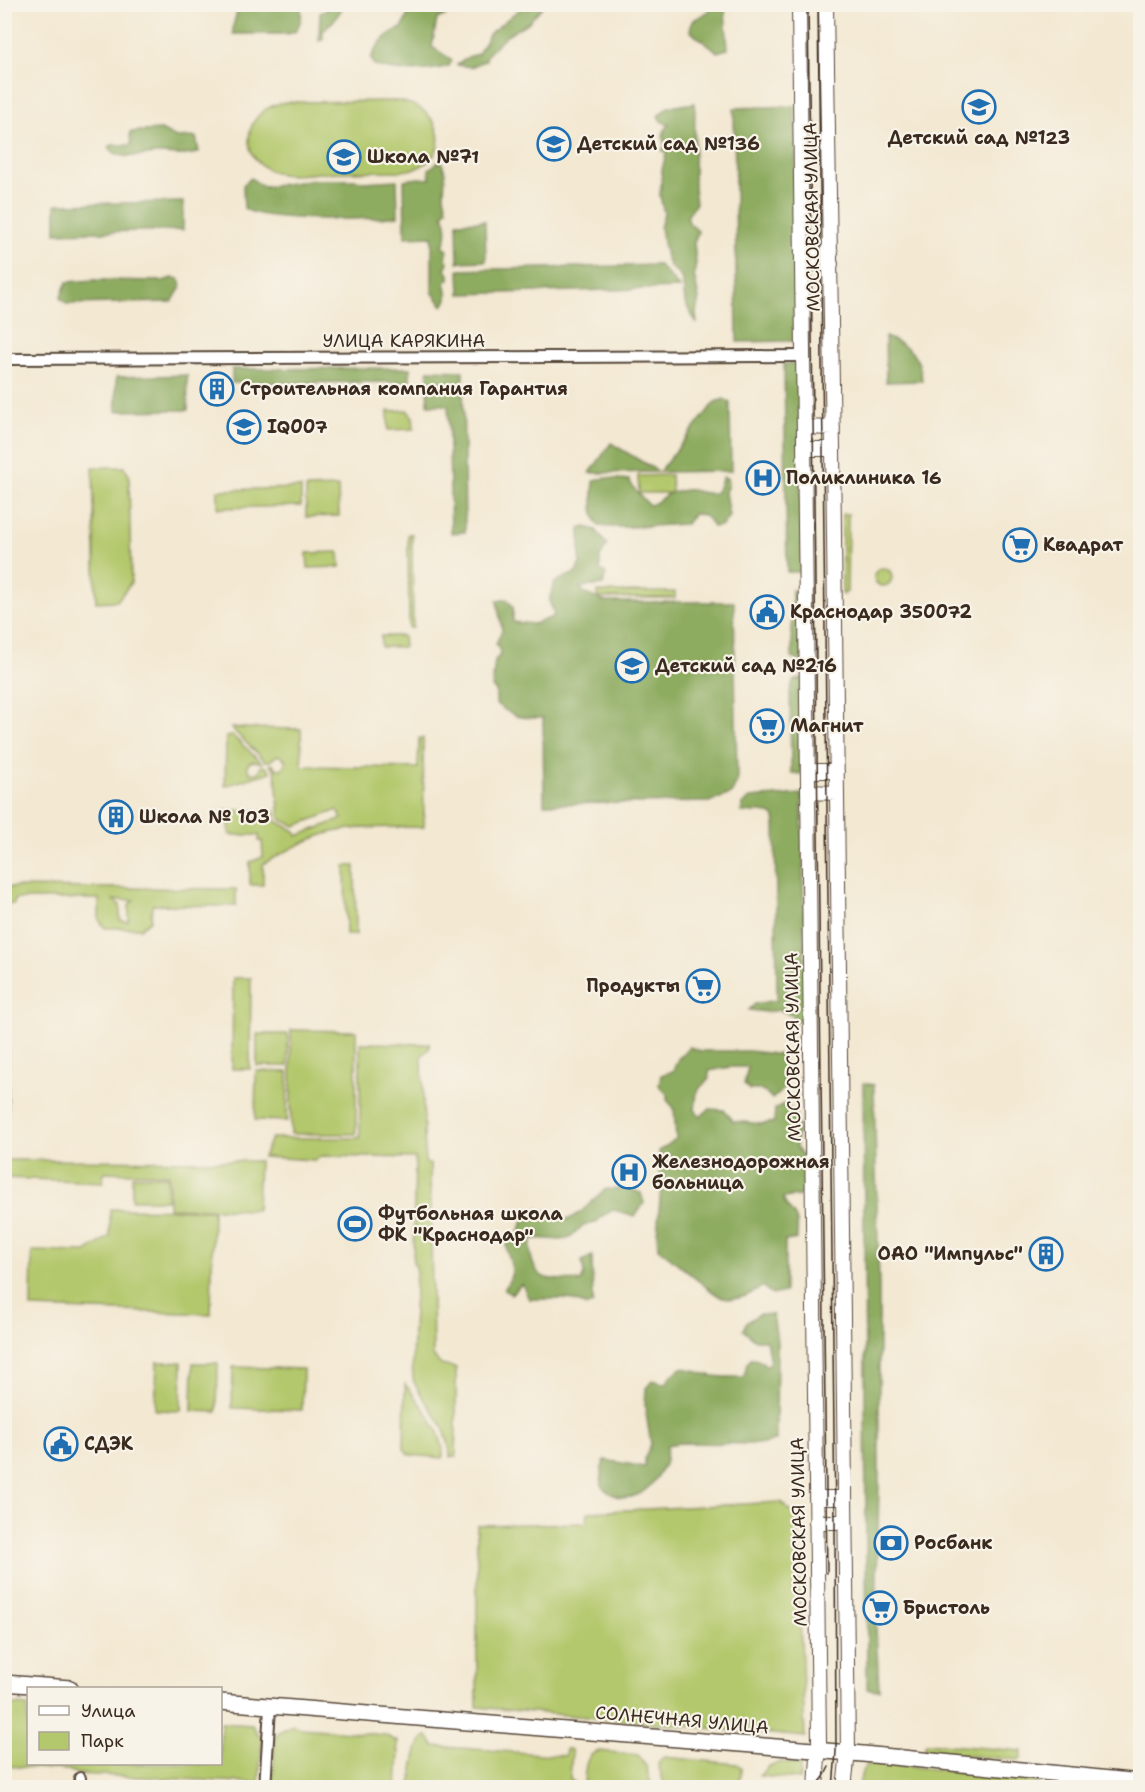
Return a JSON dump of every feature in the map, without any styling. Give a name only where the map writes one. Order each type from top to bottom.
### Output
[{"type":"main road","points":[[4,1683],[47,1687]]},
{"type":"main road","name":"СОЛНЕЧНАЯ УЛИЦА","points":[[222,1702],[848,1752],[1140,1782]]},
{"type":"street","name":"МОСКОВСКАЯ УЛИЦА","points":[[799,4],[819,1750],[816,1788]]},
{"type":"street","name":"МОСКОВСКАЯ УЛИЦА","points":[[826,4],[848,1752],[844,1788]]},
{"type":"street","points":[[802,258],[831,259]]},
{"type":"street","name":"УЛИЦА КАРЯКИНА","points":[[4,358],[803,356]]},
{"type":"street","points":[[804,428],[833,428]]},
{"type":"street","points":[[804,449],[833,449]]},
{"type":"street","points":[[808,771],[837,771]]},
{"type":"street","points":[[808,792],[837,793]]},
{"type":"street","points":[[816,1498],[845,1498]]},
{"type":"street","points":[[816,1522],[845,1522]]},
{"type":"street","points":[[265,1788],[270,1707]]},
{"type":"green space","points":[[239,4],[300,5],[300,21],[296,31],[288,34],[233,34]]},
{"type":"green space","points":[[419,4],[456,5],[453,12],[437,19],[432,47],[452,60],[449,66],[411,71],[374,65],[371,58],[380,43],[391,33],[402,28],[408,14]]},
{"type":"green space","points":[[328,5],[344,5],[323,31],[323,39],[319,41],[320,13],[327,10]]},
{"type":"green space","points":[[525,5],[544,5],[528,23],[507,35],[487,55],[486,60],[471,67],[457,65],[468,57],[478,54],[490,33]]},
{"type":"green space","points":[[709,5],[727,5],[725,13],[728,49],[717,52],[690,30],[692,21],[708,12]]},
{"type":"green space","points":[[397,101],[414,105],[426,113],[435,124],[439,136],[437,148],[431,159],[419,167],[402,171],[286,175],[266,168],[256,159],[250,148],[249,136],[253,124],[260,114],[272,106],[288,102]]},
{"type":"green space","points":[[695,103],[694,187],[696,203],[687,217],[690,224],[698,231],[694,243],[696,263],[694,275],[699,299],[696,312],[697,324],[685,303],[683,282],[678,273],[670,267],[666,257],[660,228],[664,213],[660,196],[666,154],[662,150],[665,146],[663,135],[669,125],[661,121],[658,116],[668,107]]},
{"type":"green space","points":[[795,106],[799,341],[737,342],[734,108]]},
{"type":"green space","points":[[161,130],[176,138],[196,137],[199,152],[188,155],[123,156],[113,152],[109,147],[131,145],[130,132]]},
{"type":"green space","points":[[441,160],[445,172],[444,196],[447,209],[443,214],[447,229],[443,245],[448,251],[445,256],[448,262],[445,270],[449,274],[449,279],[445,282],[447,297],[443,306],[432,292],[432,236],[405,237],[404,180],[430,179],[429,169]]},
{"type":"green space","points":[[251,178],[263,187],[312,180],[363,182],[397,180],[398,216],[318,219],[254,213],[244,208],[243,185]]},
{"type":"green space","points":[[183,202],[183,230],[56,233],[56,204]]},
{"type":"green space","points":[[485,221],[486,261],[458,262],[457,222]]},
{"type":"green space","points":[[659,265],[680,288],[460,294],[459,270]]},
{"type":"green space","points":[[172,278],[179,279],[181,287],[172,302],[67,304],[60,298],[67,282],[163,281]]},
{"type":"green space","points":[[885,337],[912,352],[919,364],[922,381],[886,382]]},
{"type":"green space","points":[[784,364],[800,364],[802,572],[787,572]]},
{"type":"green space","points":[[410,368],[410,382],[232,383],[232,369]]},
{"type":"green space","points":[[428,370],[463,371],[465,532],[451,533],[448,405],[428,405]]},
{"type":"green space","points":[[187,375],[188,410],[116,411],[116,377]]},
{"type":"green space","points":[[724,399],[730,403],[731,471],[590,473],[611,443],[659,472],[715,402]]},
{"type":"green space","points":[[407,410],[413,417],[414,429],[388,430],[388,411]]},
{"type":"green space","points":[[93,467],[124,467],[129,475],[131,583],[117,601],[96,602]]},
{"type":"green space","points":[[671,475],[672,493],[639,493],[638,476]]},
{"type":"green space","points":[[723,477],[727,478],[728,485],[725,492],[729,516],[722,526],[713,527],[705,517],[693,514],[686,524],[610,527],[599,526],[594,515],[594,480],[606,478],[629,480],[649,505],[668,494],[683,490],[714,493],[719,488]]},
{"type":"green space","points":[[338,487],[339,516],[306,517],[306,488]]},
{"type":"green space","points":[[301,488],[301,506],[218,508],[218,490]]},
{"type":"green space","points":[[842,514],[848,514],[847,592],[842,595]]},
{"type":"green space","name":"Детский сад №216","points":[[585,527],[596,530],[607,545],[600,557],[600,570],[606,573],[603,585],[580,587],[585,594],[606,602],[734,602],[737,782],[731,794],[709,802],[544,804],[543,718],[523,718],[509,713],[496,704],[496,691],[492,687],[495,660],[500,655],[496,644],[502,630],[497,601],[507,599],[513,607],[513,622],[533,624],[553,617],[554,611],[550,600],[552,590],[555,582],[577,572],[580,563],[580,529]]},
{"type":"green space","points":[[408,534],[412,534],[413,628],[409,628]]},
{"type":"green space","points":[[339,552],[340,567],[308,568],[307,553]]},
{"type":"green space","points":[[883,568],[889,571],[892,577],[889,583],[883,586],[877,583],[874,577],[877,571]]},
{"type":"green space","points":[[792,590],[802,599],[803,662],[792,658]]},
{"type":"green space","points":[[598,592],[675,592],[675,598],[598,598]]},
{"type":"green space","points":[[381,636],[403,636],[404,647],[381,647]]},
{"type":"green space","points":[[803,678],[801,774],[791,772],[790,691],[793,681]]},
{"type":"green space","points":[[231,728],[301,729],[302,766],[418,768],[419,738],[423,738],[424,827],[362,828],[326,834],[263,864],[263,885],[250,885],[250,862],[263,857],[262,841],[259,841],[259,835],[230,835],[229,823],[225,823],[225,810],[275,811],[276,821],[295,831],[297,836],[342,819],[338,810],[295,826],[280,819],[275,770],[270,765],[281,769],[285,764],[285,759],[278,755],[270,761],[265,761]]},
{"type":"green space","points":[[233,736],[262,763],[253,761],[249,763],[247,767],[250,773],[258,773],[261,766],[271,772],[225,786],[226,737]]},
{"type":"green space","points":[[802,794],[805,1005],[803,1023],[794,1021],[795,1017],[780,1010],[766,1012],[749,1010],[755,1004],[777,1000],[775,816],[763,812],[741,812],[743,804],[750,798]]},
{"type":"green space","points":[[345,866],[355,866],[356,935],[346,935]]},
{"type":"green space","points":[[5,887],[236,889],[236,906],[152,905],[151,920],[141,928],[105,928],[99,920],[99,899],[15,899],[14,904],[5,904]],"holes":[[[113,900],[134,900],[129,905],[129,920],[127,922],[120,920],[120,905]]]},
{"type":"green space","points":[[233,978],[251,978],[250,1069],[232,1069]]},
{"type":"green space","points":[[4,1029],[8,1029],[8,1120],[4,1120]]},
{"type":"green space","points":[[291,1030],[356,1031],[356,1134],[291,1134]]},
{"type":"green space","points":[[257,1034],[288,1034],[288,1066],[257,1066]]},
{"type":"green space","points":[[360,1043],[430,1044],[429,1049],[422,1056],[425,1163],[430,1164],[433,1356],[441,1365],[456,1368],[456,1457],[450,1457],[449,1445],[442,1425],[419,1392],[413,1375],[416,1265],[413,1264],[415,1158],[322,1156],[315,1160],[263,1157],[271,1138],[360,1138]]},
{"type":"green space","points":[[690,1047],[700,1051],[749,1051],[783,1055],[783,1090],[772,1099],[765,1092],[750,1090],[744,1084],[748,1067],[730,1067],[709,1071],[709,1079],[697,1091],[695,1110],[700,1117],[709,1109],[724,1110],[733,1121],[763,1124],[774,1122],[775,1109],[785,1104],[796,1115],[798,1128],[796,1146],[806,1163],[808,1190],[799,1196],[783,1198],[796,1218],[797,1227],[797,1239],[785,1241],[785,1292],[772,1295],[763,1286],[734,1299],[723,1298],[658,1248],[661,1188],[659,1151],[676,1139],[674,1108],[659,1085],[661,1075],[673,1071],[678,1059]]},
{"type":"green space","points":[[256,1071],[288,1072],[287,1121],[255,1120]]},
{"type":"green space","points":[[863,1083],[874,1085],[879,1287],[876,1627],[879,1690],[867,1689]]},
{"type":"green space","points":[[5,1160],[259,1161],[257,1210],[169,1208],[169,1174],[104,1172],[103,1182],[5,1178]]},
{"type":"green space","points":[[132,1176],[167,1176],[167,1200],[132,1200]]},
{"type":"green space","points":[[606,1189],[630,1189],[641,1193],[644,1203],[635,1216],[613,1210],[602,1216],[596,1223],[583,1225],[570,1237],[560,1240],[532,1239],[531,1244],[534,1267],[546,1278],[581,1282],[584,1274],[582,1261],[592,1256],[593,1304],[587,1306],[569,1299],[529,1299],[522,1284],[511,1294],[504,1290],[512,1271],[506,1244],[520,1231],[523,1220],[538,1209],[563,1219],[570,1218],[581,1212]]},
{"type":"green space","points":[[110,1209],[213,1210],[211,1314],[31,1308],[32,1251],[86,1252],[110,1236]]},
{"type":"green space","points":[[759,1314],[773,1315],[777,1340],[776,1440],[765,1444],[679,1443],[667,1445],[665,1464],[655,1480],[642,1492],[627,1498],[619,1497],[602,1487],[601,1470],[605,1460],[645,1467],[645,1458],[651,1445],[645,1406],[646,1388],[653,1380],[666,1384],[671,1376],[681,1368],[718,1377],[744,1377],[747,1363],[752,1358],[763,1362],[766,1367],[770,1362],[766,1340],[755,1340],[743,1330],[746,1323]]},
{"type":"green space","points":[[157,1362],[182,1362],[181,1411],[155,1410]]},
{"type":"green space","points":[[193,1363],[218,1363],[217,1412],[192,1411]]},
{"type":"green space","points":[[233,1367],[303,1369],[302,1410],[232,1408]]},
{"type":"green space","points":[[405,1384],[436,1428],[443,1448],[443,1458],[410,1455],[404,1449]]},
{"type":"green space","points":[[781,1502],[796,1516],[805,1737],[477,1707],[477,1525],[587,1523],[588,1512]]},
{"type":"green space","points":[[4,1704],[27,1706],[27,1765],[222,1765],[222,1723],[252,1725],[262,1739],[259,1783],[77,1774],[69,1770],[5,1766]]},
{"type":"green space","points":[[292,1725],[302,1728],[385,1735],[398,1742],[397,1787],[272,1786],[275,1738],[279,1732]]},
{"type":"green space","points":[[426,1736],[434,1746],[565,1756],[566,1749],[570,1749],[572,1752],[570,1779],[574,1787],[411,1787],[419,1745]]},
{"type":"green space","points":[[926,1743],[1022,1751],[1021,1759],[926,1752],[924,1750]]},
{"type":"green space","points":[[600,1751],[638,1755],[646,1766],[652,1787],[584,1787],[588,1760],[594,1753]]},
{"type":"green space","points":[[664,1757],[737,1764],[741,1767],[741,1777],[734,1787],[665,1787],[658,1764]]},
{"type":"green space","points":[[781,1762],[800,1765],[800,1779],[759,1776],[769,1766]]},
{"type":"green space","points":[[877,1763],[1032,1780],[1041,1787],[859,1788],[861,1774],[865,1767]]},
{"type":"tram line","points":[[808,4],[827,1573]]},
{"type":"tram line","points":[[818,4],[835,1522],[836,1752],[833,1788]]},
{"type":"tram line","points":[[815,1788],[829,1767]]},
{"type":"place","name":"Детский сад №123","points":[[979,107]]},
{"type":"place","name":"Детский сад №136","points":[[554,144]]},
{"type":"place","name":"Школа №71","points":[[344,157]]},
{"type":"place","name":"Строительная компания Гарантия","points":[[217,389]]},
{"type":"place","name":"IQ007","points":[[244,427]]},
{"type":"place","name":"Поликлиника 16","points":[[763,478]]},
{"type":"place","name":"Квадрат","points":[[1020,545]]},
{"type":"place","name":"Краснодар 350072","points":[[767,612]]},
{"type":"place","name":"Детский сад №216","points":[[632,666]]},
{"type":"place","name":"Магнит","points":[[767,726]]},
{"type":"place","name":"Школа № 103","points":[[116,817]]},
{"type":"place","name":"Продукты","points":[[703,986]]},
{"type":"place","name":"Железнодорожная больница","points":[[629,1172]]},
{"type":"place","name":"Футбольная школа ФК \"Краснодар\"","points":[[355,1224]]},
{"type":"place","name":"ОАО \"Импульс\"","points":[[1046,1254]]},
{"type":"place","name":"СДЭК","points":[[61,1444]]},
{"type":"place","name":"Росбанк","points":[[891,1543]]},
{"type":"place","name":"Бристоль","points":[[880,1608]]}]
